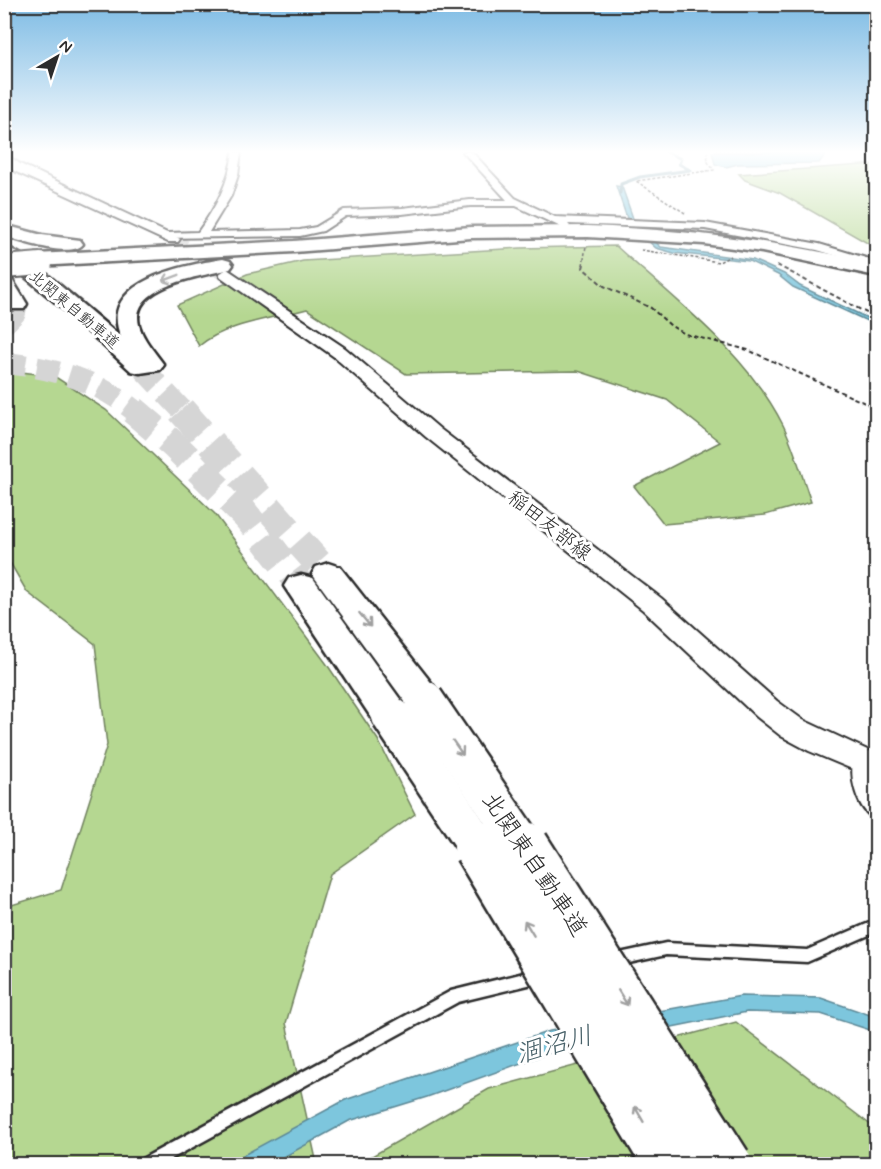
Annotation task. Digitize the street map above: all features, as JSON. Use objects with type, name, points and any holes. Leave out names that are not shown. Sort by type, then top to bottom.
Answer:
[{"type":"highway","points":[[4,230],[41,241],[101,246],[560,236],[645,237],[766,250],[876,275]]},
{"type":"highway","points":[[4,262],[588,232],[673,235],[766,246],[876,270]]},
{"type":"highway","name":"北関東自動車道","points":[[4,250],[148,367],[129,330],[127,315],[131,304],[151,286],[207,268],[414,240]]},
{"type":"highway","points":[[4,269],[39,262]]},
{"type":"highway","name":"北関東自動車道","points":[[4,269],[56,314],[121,376]]},
{"type":"highway","points":[[4,282],[16,304]]},
{"type":"highway","name":"北関東自動車道","points":[[314,580],[600,961],[726,1164]]},
{"type":"highway","name":"北関東自動車道","points":[[408,708],[472,836],[669,1164]]},
{"type":"main road","points":[[102,207],[170,238]]},
{"type":"main road","name":"稲田友部線","points":[[226,274],[339,352],[433,433],[651,604],[767,709],[792,728],[870,765]]},
{"type":"street","points":[[202,234],[221,207]]},
{"type":"street","points":[[170,238],[202,234],[300,233],[319,229],[344,213],[402,211],[440,207]]},
{"type":"street","points":[[525,207],[566,226]]},
{"type":"street","points":[[554,220],[705,226],[819,247],[876,264]]},
{"type":"street","points":[[870,765],[869,801],[876,809]]},
{"type":"lane","points":[[147,1164],[456,996],[666,950],[807,956],[876,926]]},
{"type":"path","points":[[675,207],[705,226]]},
{"type":"path","points":[[596,247],[584,246],[584,268],[604,286],[651,308],[671,326],[685,334],[748,350],[876,408]]},
{"type":"path","points":[[631,250],[719,262],[735,253]]},
{"type":"path","points":[[768,260],[876,318]]},
{"type":"green space","points":[[804,207],[876,207],[876,248]]},
{"type":"green space","points":[[616,246],[685,307],[750,374],[783,425],[811,502],[765,515],[664,524],[634,486],[720,442],[667,400],[578,371],[406,374],[307,309],[236,327],[210,338],[199,346],[177,305],[247,274],[303,261],[520,248]]},
{"type":"green space","points":[[5,370],[54,376],[106,410],[215,514],[326,663],[378,740],[415,814],[330,874],[286,1023],[317,1164],[5,1164],[5,907],[61,890],[107,745],[95,644],[27,592],[5,554]]},
{"type":"green space","points":[[736,1022],[876,1129],[876,1164],[358,1164],[489,1089]]},
{"type":"water","points":[[623,207],[629,207],[635,224],[661,247],[753,260],[784,274],[800,286],[876,322],[876,325],[793,287],[778,275],[749,261],[674,253],[656,248],[629,224]]},
{"type":"water","name":"涸沼川","points":[[741,996],[821,998],[876,1017],[876,1032],[821,1014],[747,1012],[557,1050],[427,1097],[349,1121],[271,1164],[227,1164],[345,1100],[550,1031]]},
{"type":"tunnel","points":[[173,239],[213,265]]},
{"type":"tunnel","points":[[211,264],[227,274]]},
{"type":"tunnel","points":[[4,324],[15,313],[16,304]]},
{"type":"tunnel","points":[[4,363],[40,368],[73,377],[105,391],[135,411]]},
{"type":"tunnel","points":[[143,369],[183,411]]},
{"type":"tunnel","points":[[133,410],[174,445],[248,518]]},
{"type":"tunnel","points":[[181,410],[328,574]]},
{"type":"tunnel","points":[[237,504],[248,518]]},
{"type":"tunnel","points":[[248,518],[251,521]]},
{"type":"tunnel","points":[[248,518],[301,586]]}]
